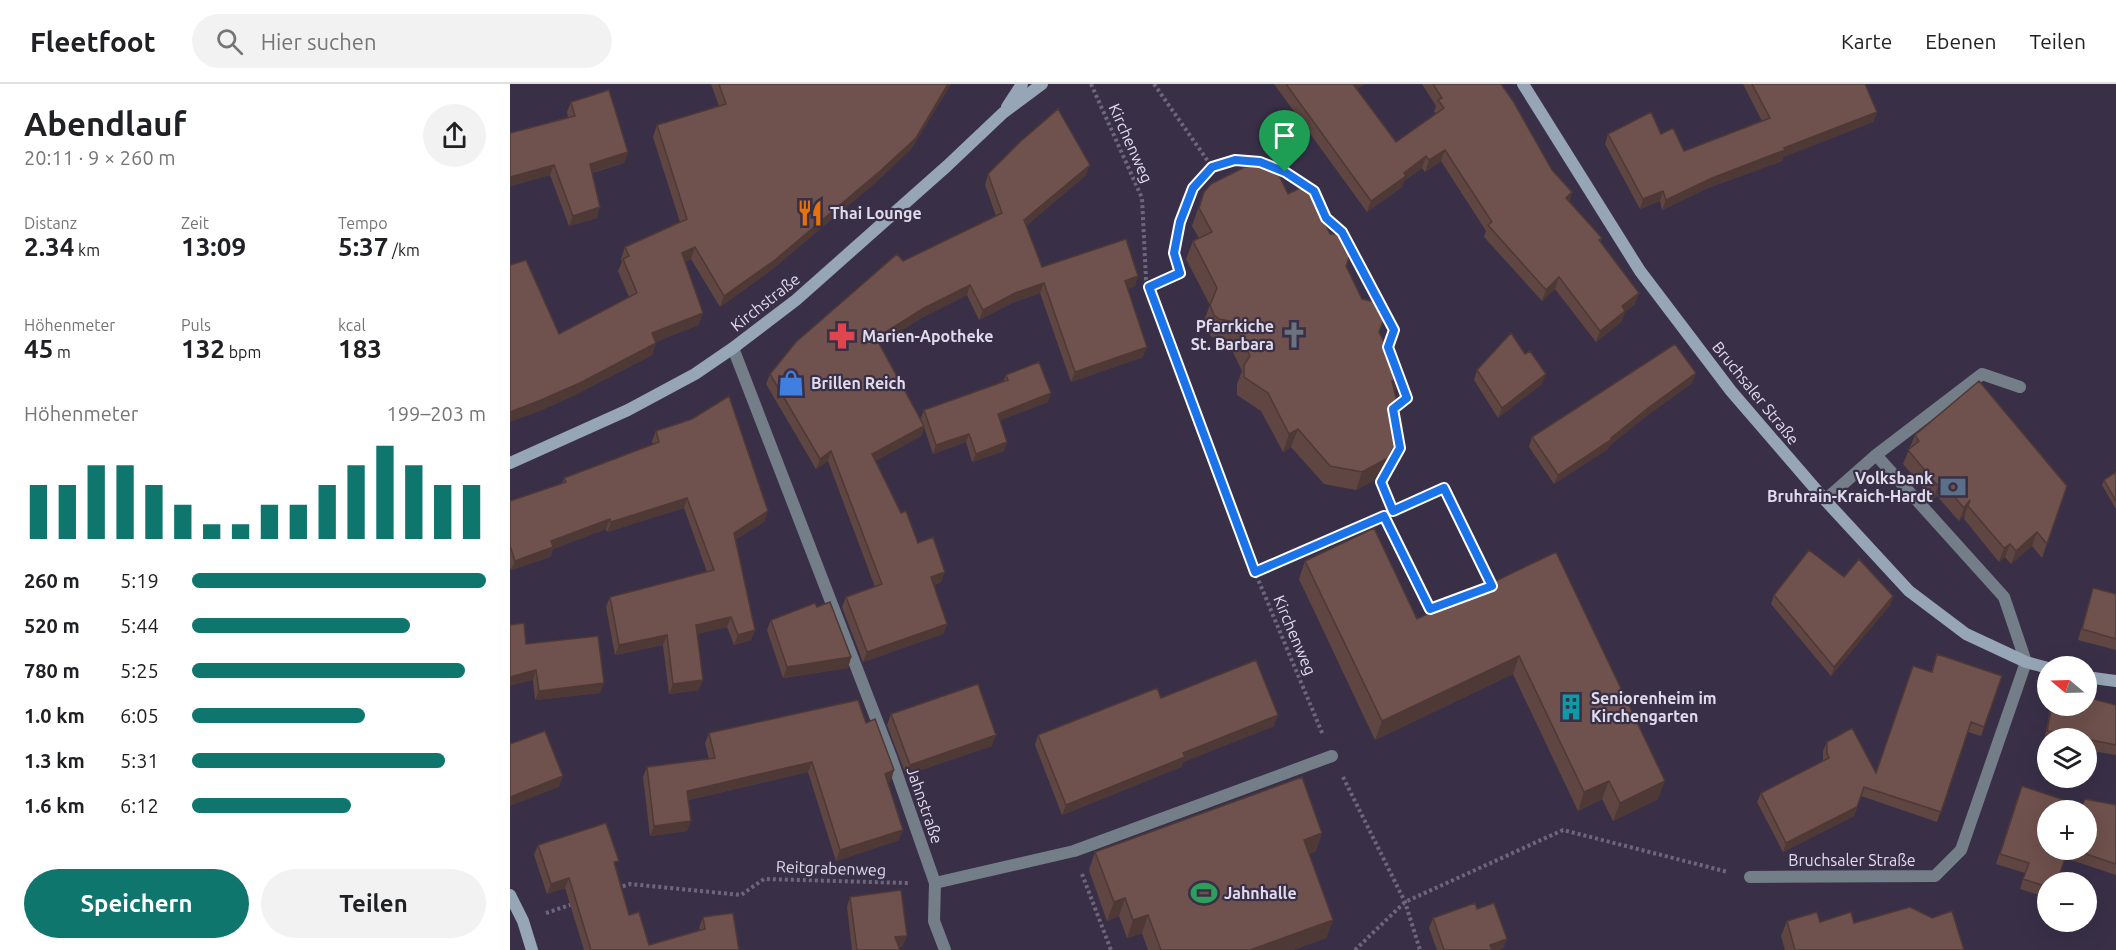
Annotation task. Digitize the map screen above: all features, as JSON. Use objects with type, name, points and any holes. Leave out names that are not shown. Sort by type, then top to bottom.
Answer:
[{"type":"street","name":"Kirchstraße","points":[[1003,113],[1022,84]]},
{"type":"street","name":"Kirchstraße","points":[[510,463],[628,410],[695,374],[733,348],[796,300],[1003,113],[1042,84]]},
{"type":"street","name":"Bruchsaler Straße","points":[[1524,84],[1640,271],[1731,391],[1824,500],[1909,591],[1966,634],[2025,662],[2037,665]]},
{"type":"street","name":"Jahnstraße","points":[[733,348],[891,757],[935,883]]},
{"type":"street","points":[[1824,500],[1876,455],[1982,374],[2020,387]]},
{"type":"street","points":[[1876,455],[2004,597],[2025,662]]},
{"type":"street","name":"Bruchsaler Straße","points":[[1750,877],[1935,876],[1961,850],[2025,662]]},
{"type":"street","points":[[2097,678],[2116,681]]},
{"type":"street","points":[[945,950],[934,921],[935,883],[1074,851],[1332,756]]},
{"type":"street","points":[[510,895],[523,921],[532,950]]},
{"type":"path","name":"Kirchenweg","points":[[1091,84],[1142,198],[1146,279],[1255,572],[1332,756],[1405,902],[1420,950]]},
{"type":"path","points":[[1154,84],[1212,167]]},
{"type":"path","points":[[1149,287],[1180,273],[1174,253],[1180,222],[1193,188],[1212,167],[1235,160],[1260,162],[1285,172],[1314,191],[1326,218],[1342,232],[1394,330],[1388,347],[1407,398],[1393,409]]},
{"type":"path","points":[[1393,511],[1381,482],[1400,448],[1396,428]]},
{"type":"path","points":[[1255,572],[1444,488],[1492,586],[1482,590]]},
{"type":"path","points":[[1384,516],[1430,609],[1471,594]]},
{"type":"path","points":[[1355,950],[1405,902],[1563,830],[1750,877]]},
{"type":"path","points":[[1074,851],[1111,950]]},
{"type":"path","name":"Reitgrabenweg","points":[[609,891],[630,884],[741,895],[764,879],[935,883]]},
{"type":"path","points":[[523,921],[577,903]]},
{"type":"building","points":[[719,84],[948,84],[916,138],[775,260],[724,296],[695,247],[682,253],[703,313],[652,333],[656,343],[580,383],[510,412],[510,265],[526,260],[559,334],[637,293],[623,259],[629,256],[625,247],[687,219],[657,125],[726,104]]},
{"type":"building","points":[[1286,84],[1353,84],[1396,142],[1444,108],[1438,100],[1442,98],[1433,84],[1501,84],[1552,170],[1572,192],[1566,198],[1602,238],[1599,240],[1639,293],[1622,306],[1625,311],[1600,331],[1559,277],[1546,290],[1488,225],[1492,222],[1445,150],[1429,160],[1426,156],[1404,173],[1406,176],[1371,201]]},
{"type":"building","points":[[1752,84],[1865,84],[1877,112],[1712,178],[1666,200],[1663,191],[1643,199],[1608,134],[1651,112],[1661,134],[1673,128],[1684,151],[1770,118]]},
{"type":"building","points":[[609,90],[628,152],[590,164],[600,207],[573,216],[554,165],[510,177],[510,133],[575,116],[571,102]]},
{"type":"building","points":[[1058,109],[1090,165],[1024,220],[1042,267],[1126,239],[1138,276],[1125,281],[1147,347],[1075,372],[1044,283],[1015,293],[983,310],[970,285],[924,308],[876,338],[924,426],[872,454],[901,513],[906,511],[918,543],[933,537],[945,572],[931,577],[947,624],[867,652],[846,597],[882,584],[831,451],[820,459],[770,374],[796,342],[897,254],[903,261],[1002,213],[988,174]]},
{"type":"building","name":"Pfarrkiche St. Barbara","points":[[1254,164],[1276,169],[1288,194],[1306,185],[1330,234],[1344,234],[1350,242],[1351,251],[1346,266],[1362,299],[1382,306],[1384,319],[1379,332],[1401,376],[1392,381],[1403,428],[1388,458],[1362,472],[1330,466],[1298,429],[1289,434],[1268,393],[1244,377],[1244,365],[1250,356],[1234,322],[1219,319],[1214,315],[1210,305],[1217,288],[1193,241],[1212,232],[1199,208],[1204,192],[1211,184]]},
{"type":"building","points":[[1511,333],[1525,354],[1530,351],[1546,374],[1502,408],[1477,370]]},
{"type":"building","points":[[1675,344],[1696,373],[1648,408],[1612,439],[1558,475],[1532,437]]},
{"type":"building","points":[[1039,362],[1051,393],[998,414],[1007,442],[976,454],[969,434],[936,445],[924,410],[1008,380],[1006,375]]},
{"type":"building","points":[[1979,381],[2067,486],[2047,544],[2037,532],[2016,551],[2010,544],[2004,548],[1968,506],[1970,500],[1964,508],[1942,482],[1938,486],[1908,450],[1919,441],[1915,435]]},
{"type":"building","points":[[729,396],[768,511],[734,533],[755,630],[738,635],[731,617],[696,625],[703,680],[673,684],[667,635],[619,645],[610,597],[714,570],[687,498],[611,522],[610,519],[551,541],[553,547],[515,561],[510,546],[510,501],[566,482],[564,478],[659,442],[656,431],[692,419]]},
{"type":"building","points":[[2116,472],[2116,501],[2104,480]]},
{"type":"building","name":"Seniorenheim im Kirchengarten","points":[[1374,528],[1417,619],[1556,552],[1665,781],[1620,803],[1609,781],[1584,792],[1519,656],[1382,721],[1305,561]]},
{"type":"building","points":[[1809,550],[1844,577],[1859,559],[1893,596],[1834,667],[1774,595]]},
{"type":"building","points":[[2093,588],[2116,594],[2116,639],[2082,629]]},
{"type":"building","points":[[830,602],[851,657],[787,667],[771,620],[815,603],[817,607]]},
{"type":"building","points":[[524,623],[526,644],[598,636],[604,683],[539,691],[536,670],[510,677],[510,625]]},
{"type":"building","points":[[1937,654],[2002,676],[1984,727],[1971,722],[1941,812],[1864,787],[1857,807],[1786,843],[1761,793],[1829,758],[1827,742],[1852,728],[1876,773],[1913,666],[1932,672]]},
{"type":"building","points":[[1256,660],[1278,715],[1183,753],[1185,757],[1066,805],[1038,735],[1157,688],[1161,698]]},
{"type":"building","points":[[978,684],[996,735],[910,765],[891,714]]},
{"type":"building","points":[[858,700],[866,723],[875,719],[894,770],[885,774],[903,830],[840,850],[812,762],[687,791],[691,821],[654,826],[647,767],[715,758],[709,733]]},
{"type":"building","points":[[2097,700],[2116,705],[2116,745],[2097,741],[2097,728],[2048,728],[2050,716],[2097,716]]},
{"type":"building","points":[[545,731],[563,776],[510,797],[510,744]]},
{"type":"building","name":"Jahnhalle","points":[[1302,777],[1322,833],[1304,840],[1333,920],[1250,950],[1161,950],[1148,915],[1133,920],[1125,898],[1114,902],[1095,852]]},
{"type":"building","points":[[2022,786],[2064,800],[2037,800],[2037,860],[2064,860],[2060,872],[2037,872],[2037,883],[2023,879],[2029,863],[2000,854]]},
{"type":"building","points":[[2097,801],[2116,805],[2116,864],[2097,858]]},
{"type":"building","points":[[606,823],[619,861],[614,862],[629,915],[639,912],[649,945],[705,929],[703,917],[733,913],[739,950],[591,950],[569,878],[551,884],[538,845]]},
{"type":"building","points":[[901,890],[907,936],[895,937],[900,950],[857,950],[850,897]]},
{"type":"building","points":[[1475,903],[1477,909],[1494,903],[1507,939],[1490,945],[1492,950],[1444,950],[1433,918]]},
{"type":"building","points":[[1910,907],[1932,918],[1952,911],[1964,950],[1795,950],[1787,921],[1817,912],[1820,922],[1851,912],[1854,923]]},
{"type":"place","name":"Thai Lounge","points":[[810,213]]},
{"type":"place","name":"Pfarrkiche St. Barbara","points":[[1294,335]]},
{"type":"place","name":"Marien-Apotheke","points":[[842,336]]},
{"type":"place","name":"Brillen Reich","points":[[791,383]]},
{"type":"place","name":"Volksbank Bruhrain-Kraich-Hardt","points":[[1953,487]]},
{"type":"place","name":"Seniorenheim im Kirchengarten","points":[[1571,707]]},
{"type":"place","name":"Jahnhalle","points":[[1204,893]]},
{"type":"route","points":[[1235,160],[1260,162],[1285,172],[1314,191],[1326,218],[1342,232],[1394,330],[1388,347],[1407,398],[1393,409],[1400,448],[1381,482],[1393,511],[1444,488],[1492,586],[1430,609],[1384,516],[1255,572],[1149,287],[1180,273],[1174,253],[1180,222],[1193,188],[1212,167],[1235,160]]}]
